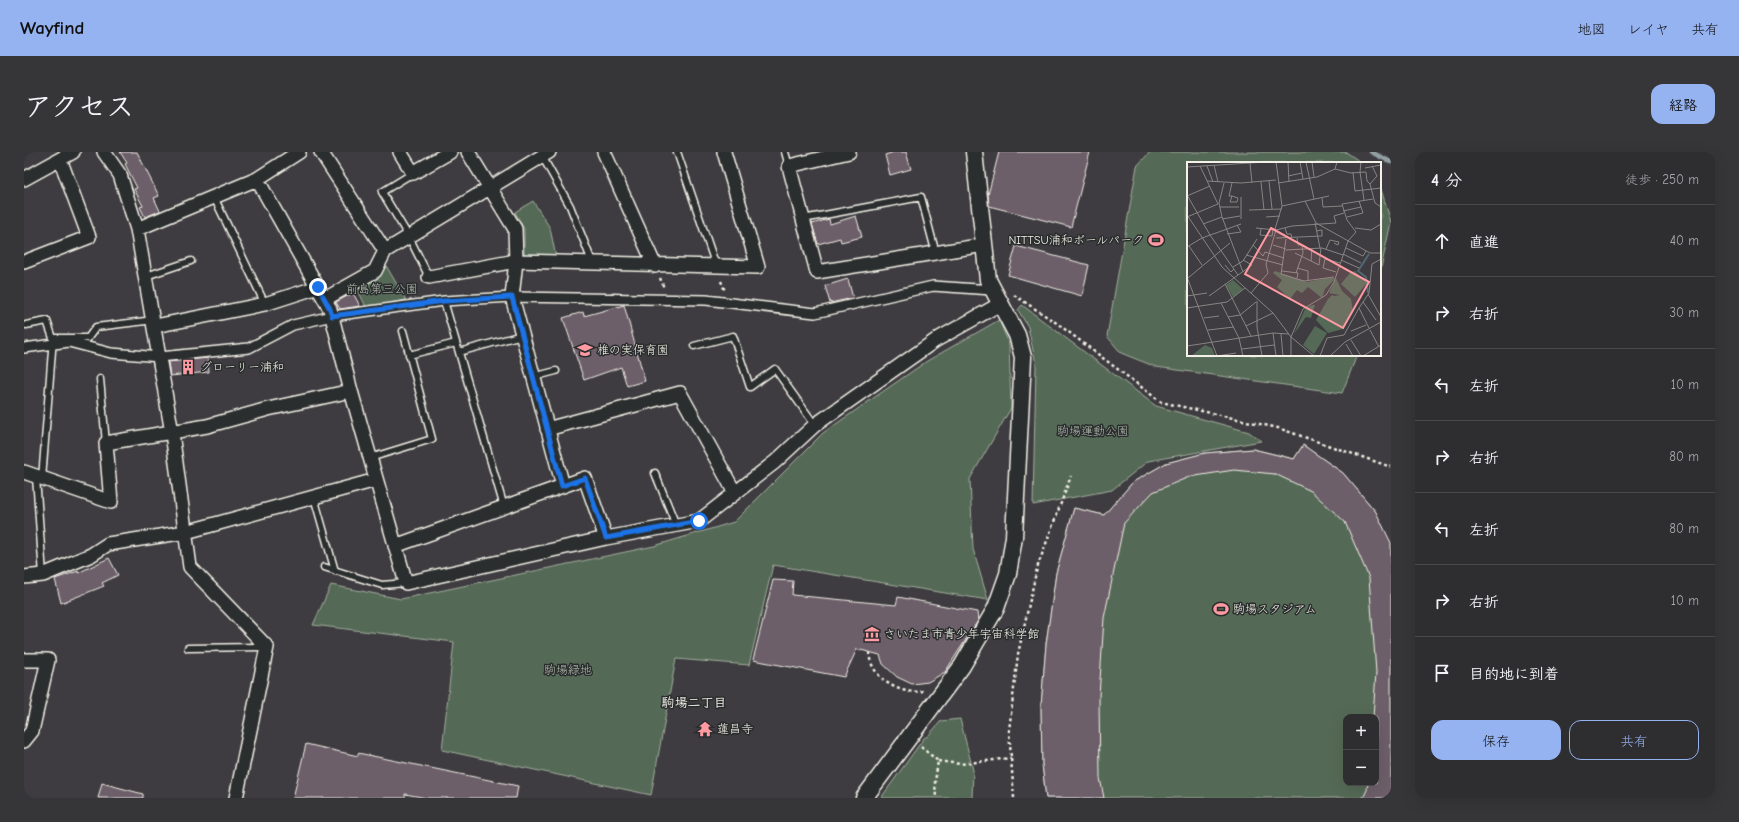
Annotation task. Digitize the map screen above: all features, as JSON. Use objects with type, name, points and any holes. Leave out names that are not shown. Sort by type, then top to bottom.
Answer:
[{"type":"street","points":[[24,179],[73,152]]},
{"type":"street","points":[[104,152],[120,175],[138,229],[155,323],[172,433],[190,567],[267,647],[236,798]]},
{"type":"street","points":[[138,229],[257,179],[299,152]]},
{"type":"street","points":[[321,152],[385,251]]},
{"type":"street","points":[[400,152],[413,173],[450,152]]},
{"type":"street","points":[[468,152],[491,187],[515,229],[516,261],[512,297],[562,486]]},
{"type":"street","points":[[604,152],[655,266]]},
{"type":"street","points":[[429,276],[516,261],[655,266],[758,267],[724,152]]},
{"type":"street","points":[[849,152],[789,166],[817,272],[936,254],[984,245]]},
{"type":"street","points":[[864,798],[962,666],[996,608],[1008,574],[1014,537],[1023,357],[1017,335],[988,280],[974,152]]},
{"type":"street","points":[[155,323],[321,293],[375,271],[385,251],[545,154]]},
{"type":"street","points":[[24,262],[89,237],[60,159]]},
{"type":"street","points":[[257,179],[321,293],[332,316],[351,390],[406,583],[606,538],[699,521],[776,462],[815,425],[996,297]]},
{"type":"street","points":[[24,348],[52,342],[69,342],[111,353],[160,357],[249,348],[293,325],[332,316],[444,301],[512,297],[706,300],[815,313],[933,286],[996,297]]},
{"type":"street","points":[[34,476],[111,502],[106,443],[207,426],[268,409],[351,390]]},
{"type":"street","points":[[548,430],[680,393],[735,493]]},
{"type":"street","points":[[395,546],[585,478],[606,538]]},
{"type":"street","points":[[24,578],[43,575],[91,555],[108,544],[186,532],[376,480]]},
{"type":"street","points":[[24,660],[48,660],[32,731],[24,741]]},
{"type":"lane","points":[[677,152],[716,267]]},
{"type":"lane","points":[[785,152],[789,166]]},
{"type":"lane","points":[[545,154],[570,206],[593,264]]},
{"type":"lane","points":[[413,173],[382,192],[409,237],[429,276]]},
{"type":"lane","points":[[214,197],[265,304]]},
{"type":"lane","points":[[803,219],[921,197],[936,254]]},
{"type":"lane","points":[[146,276],[191,261]]},
{"type":"lane","points":[[444,301],[504,508]]},
{"type":"lane","points":[[26,325],[47,321],[52,342],[34,476],[43,575]]},
{"type":"lane","points":[[52,342],[88,338],[96,327],[155,323]]},
{"type":"lane","points":[[370,458],[432,439],[403,331]]},
{"type":"lane","points":[[459,352],[522,335]]},
{"type":"lane","points":[[694,346],[732,336],[750,386],[775,369],[815,425]]},
{"type":"lane","points":[[410,355],[456,343]]},
{"type":"lane","points":[[533,377],[556,371]]},
{"type":"lane","points":[[100,379],[106,443]]},
{"type":"lane","points":[[654,473],[676,525]]},
{"type":"lane","points":[[314,497],[335,571]]},
{"type":"lane","points":[[324,567],[382,585],[406,583]]},
{"type":"lane","points":[[188,648],[267,647]]},
{"type":"path","points":[[655,266],[669,299]]},
{"type":"path","points":[[716,267],[730,303]]},
{"type":"path","points":[[996,297],[1005,292],[1015,295],[1058,324],[1161,402],[1278,428],[1391,467]]},
{"type":"path","points":[[1014,798],[1009,731],[1018,654],[1037,568],[1071,476]]},
{"type":"path","points":[[869,652],[871,664],[882,679],[889,685],[907,692],[925,691]]},
{"type":"path","points":[[918,744],[938,761],[960,764],[1011,758]]},
{"type":"path","points":[[936,798],[935,782],[938,761]]},
{"type":"green space","name":"NITTSU浦和ボールパーク","points":[[1150,152],[1346,152],[1361,162],[1187,162],[1187,356],[1357,356],[1342,393],[1156,367],[1121,353],[1107,336],[1137,166]]},
{"type":"green space","points":[[1381,189],[1391,222],[1381,268]]},
{"type":"green space","points":[[533,201],[550,228],[556,257],[524,257],[524,229],[515,212]]},
{"type":"green space","name":"前島第三公園","points":[[384,262],[406,300],[366,307],[356,286]]},
{"type":"green space","name":"駒場運動公園","points":[[1022,305],[1156,406],[1249,432],[1261,441],[1148,461],[1112,490],[1033,505],[1036,364],[1028,327],[1018,310]]},
{"type":"green space","name":"駒場緑地","points":[[999,320],[1009,344],[1011,408],[970,479],[973,549],[988,600],[773,565],[749,665],[676,659],[651,795],[442,750],[454,642],[313,625],[331,585],[401,599],[654,546],[734,522],[823,433],[927,361]]},
{"type":"green space","name":"駒場スタジアム","points":[[1303,445],[1343,473],[1376,512],[1391,798],[1046,798],[1042,764],[1041,706],[1046,644],[1056,573],[1074,508],[1104,515],[1133,482],[1166,463],[1205,453],[1253,449],[1294,459]]},
{"type":"green space","points":[[960,719],[973,770],[972,798],[881,798],[924,738],[928,736],[941,721]]},
{"type":"building","points":[[120,152],[137,152],[159,196],[154,198],[160,211],[145,217],[140,207],[143,206],[134,189],[137,188],[125,164],[127,163]]},
{"type":"building","points":[[894,152],[906,152],[911,169],[890,175],[885,155]]},
{"type":"building","points":[[999,152],[1090,152],[1071,227],[989,206],[988,195]]},
{"type":"building","points":[[856,216],[862,237],[841,242],[840,238],[818,244],[812,224],[829,219],[830,224]]},
{"type":"building","points":[[1016,246],[1089,265],[1082,296],[1008,275]]},
{"type":"building","points":[[848,279],[853,298],[830,303],[825,286]]},
{"type":"building","points":[[353,293],[360,306],[340,309],[336,302]]},
{"type":"building","points":[[624,305],[645,381],[627,386],[621,367],[584,380],[563,318],[583,312],[584,316]]},
{"type":"building","name":"グローリー浦和","points":[[208,358],[209,372],[170,376],[168,362]]},
{"type":"building","points":[[1303,445],[1343,473],[1376,512],[1391,543],[1391,798],[1363,798],[1368,786],[1379,786],[1379,714],[1373,714],[1376,672],[1369,578],[1345,522],[1311,491],[1275,474],[1234,470],[1189,477],[1153,492],[1124,523],[1104,618],[1099,696],[1100,778],[1104,798],[1046,798],[1042,764],[1041,706],[1046,644],[1056,573],[1074,508],[1104,515],[1133,482],[1166,463],[1205,453],[1253,449],[1294,459]]},
{"type":"building","points":[[109,558],[118,575],[102,583],[104,586],[61,603],[55,579],[78,571],[78,573]]},
{"type":"building","points":[[773,580],[793,581],[792,595],[896,605],[898,597],[977,612],[978,621],[945,672],[928,682],[912,684],[897,677],[883,664],[880,655],[857,649],[844,677],[753,660]]},
{"type":"building","points":[[306,744],[358,756],[358,753],[518,786],[516,798],[427,798],[405,794],[405,798],[293,798]]},
{"type":"building","points":[[102,783],[143,794],[143,798],[98,798]]},
{"type":"waterway","points":[[1371,152],[1391,162]]},
{"type":"place","name":"NITTSU浦和ボールパーク","points":[[1156,240]]},
{"type":"place","name":"椎の実保育園","points":[[585,350]]},
{"type":"place","name":"グローリー浦和","points":[[188,367]]},
{"type":"place","name":"駒場スタジアム","points":[[1221,609]]},
{"type":"place","name":"さいたま市青少年宇宙科学館","points":[[872,634]]},
{"type":"place","name":"蓮昌寺","points":[[705,729]]},
{"type":"district","name":"駒場二丁目","points":[[694,702]]},
{"type":"route","points":[[318,287],[330,309],[332,316],[444,301],[512,297],[562,486],[585,478],[606,538],[699,521]]}]
